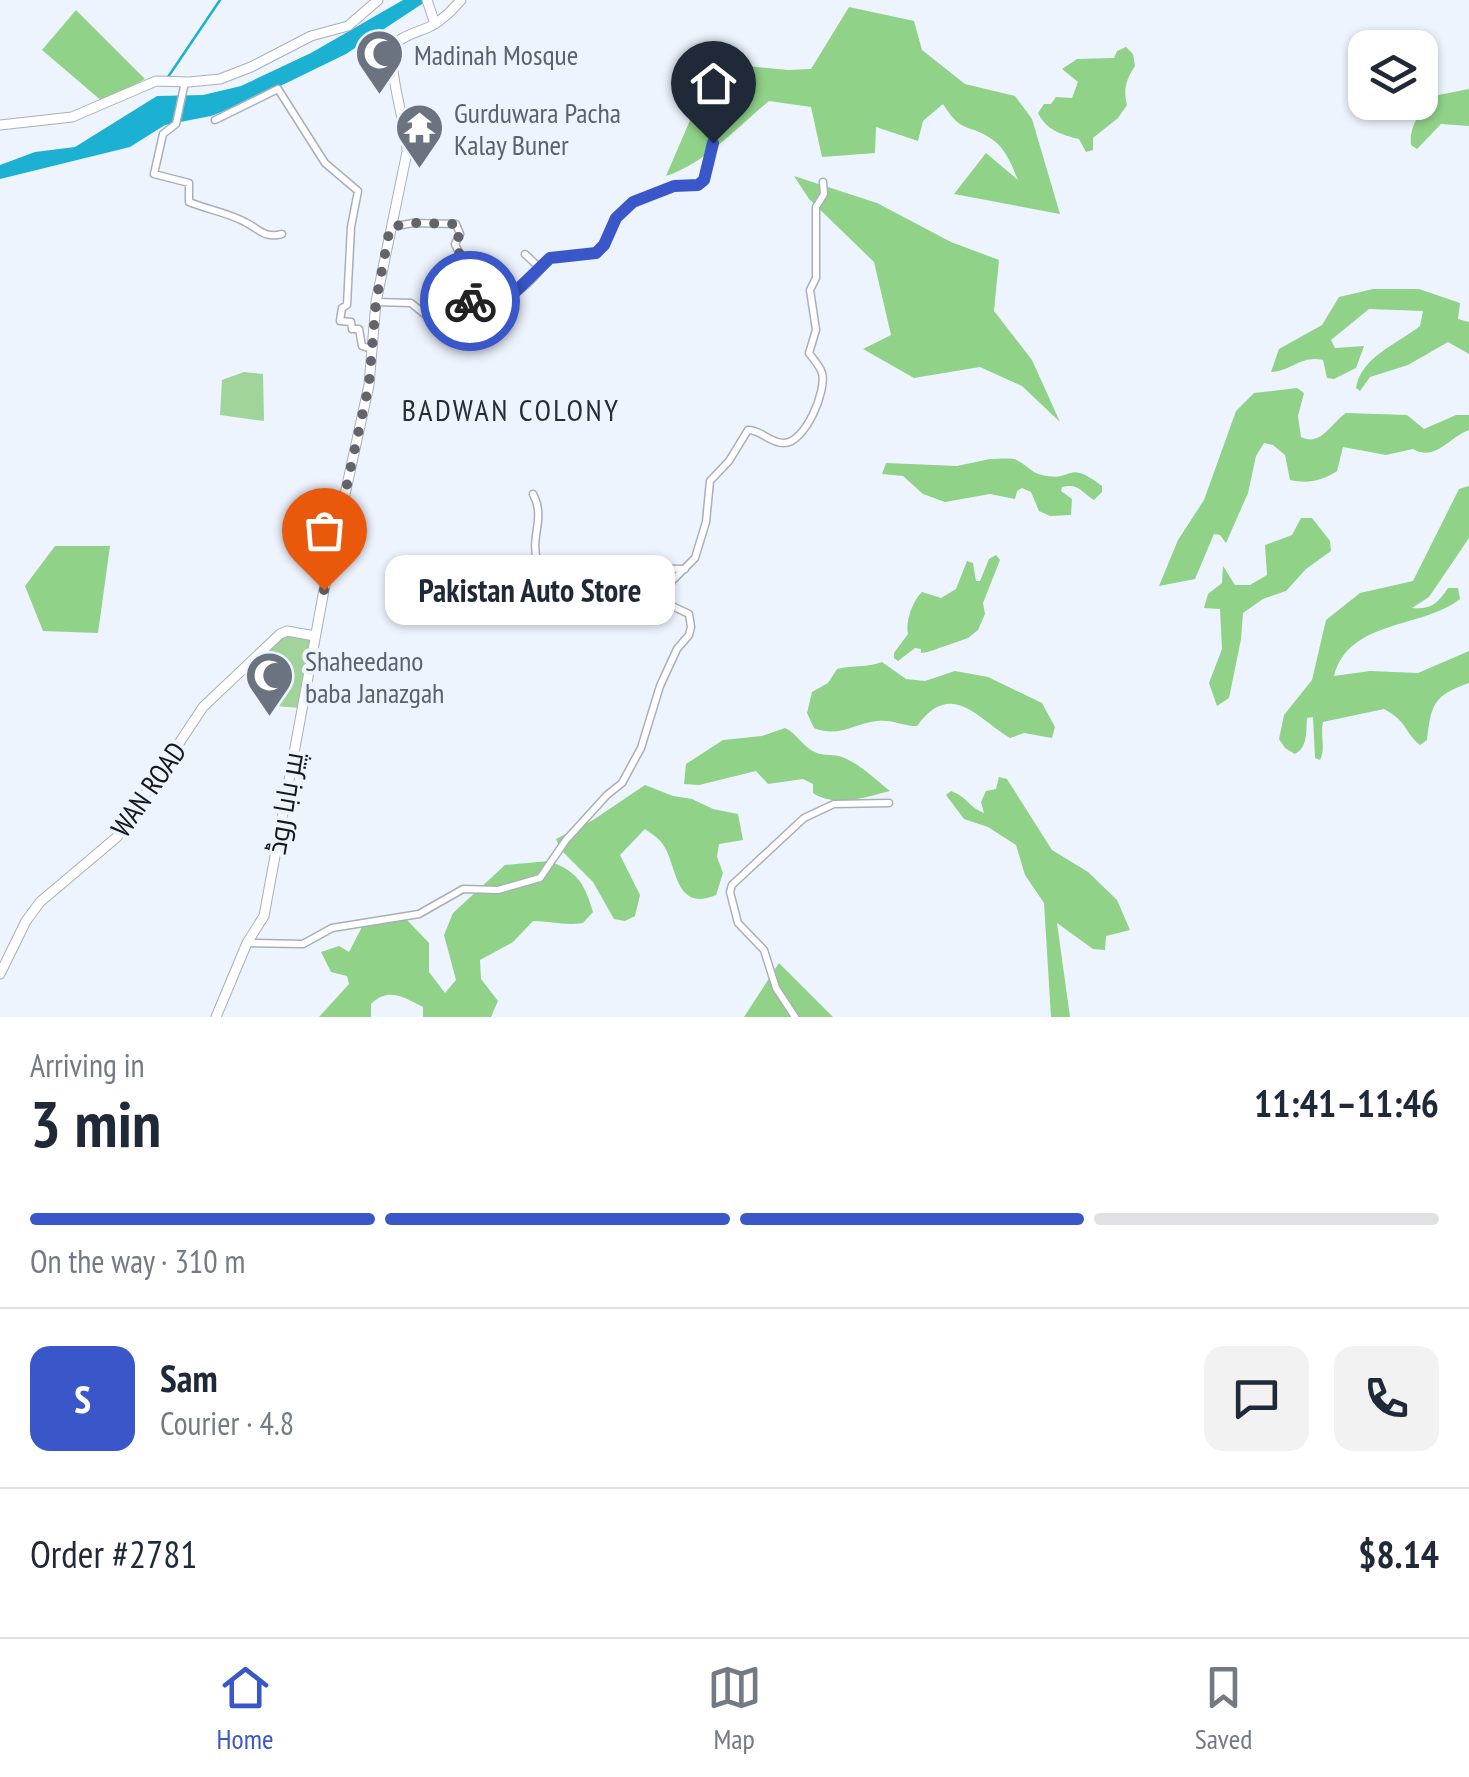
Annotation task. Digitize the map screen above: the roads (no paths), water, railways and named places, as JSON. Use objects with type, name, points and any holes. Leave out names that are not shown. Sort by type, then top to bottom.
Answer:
[{"type":"main road","points":[[0,126],[72,117],[156,81],[220,78],[250,68],[310,36],[348,26],[378,0]]},
{"type":"main road","points":[[428,2],[435,24],[460,0]]},
{"type":"main road","name":"پیر بابا روڈ","points":[[216,1017],[248,942],[264,916],[315,636],[363,413],[376,302],[408,137],[392,50],[398,41],[435,24]]},
{"type":"main road","name":"WAN ROAD","points":[[0,974],[40,902],[98,856],[130,823],[203,707],[280,634],[293,631],[315,636]]},
{"type":"street","points":[[184,82],[176,124],[163,134],[154,174],[189,183],[188,202],[246,222],[253,230],[271,237],[282,234]]},
{"type":"street","points":[[215,120],[278,88],[325,162],[358,191],[351,227],[347,304],[342,308],[340,321],[351,322],[352,329],[358,329],[362,346],[372,349]]},
{"type":"street","points":[[390,227],[456,224],[460,234],[455,244],[467,270],[471,305],[512,295],[550,258],[596,253],[616,218],[633,202],[674,186],[698,185],[704,180],[713,143]]},
{"type":"street","points":[[248,942],[274,946],[303,944],[332,928],[419,914],[463,889],[515,887],[545,874],[566,840],[622,784],[641,748],[660,686],[692,627],[689,614],[672,606],[666,595],[672,581],[694,558],[705,529],[710,481],[730,461],[751,429],[775,442],[793,442],[806,430],[822,387],[821,370],[809,353],[816,330],[810,290],[816,278],[816,207],[824,194],[823,182]]},
{"type":"street","points":[[525,254],[541,269]]},
{"type":"street","points":[[376,302],[412,303],[439,326]]},
{"type":"street","points":[[533,494],[541,516],[534,548],[537,560],[685,569]]},
{"type":"street","points":[[795,1017],[782,1001],[764,950],[738,923],[730,892],[732,884],[804,818],[834,804],[889,803]]},
{"type":"water","points":[[403,0],[428,0],[346,54],[243,104],[211,116],[165,125],[130,147],[0,179],[0,165],[35,152],[75,147],[157,96],[203,95],[241,86],[311,53]]},
{"type":"waterway","points":[[168,77],[220,0]]},
{"type":"place","name":"Madinah Mosque","points":[[379,96]]},
{"type":"place","name":"Gurduwara Pacha Kalay Buner","points":[[419,170]]},
{"type":"place","name":"Pakistan Auto Store","points":[[324,590]]},
{"type":"place","name":"Shaheedano baba Janazgah","points":[[270,718]]},
{"type":"district","name":"BADWAN COLONY","points":[[511,409]]}]
